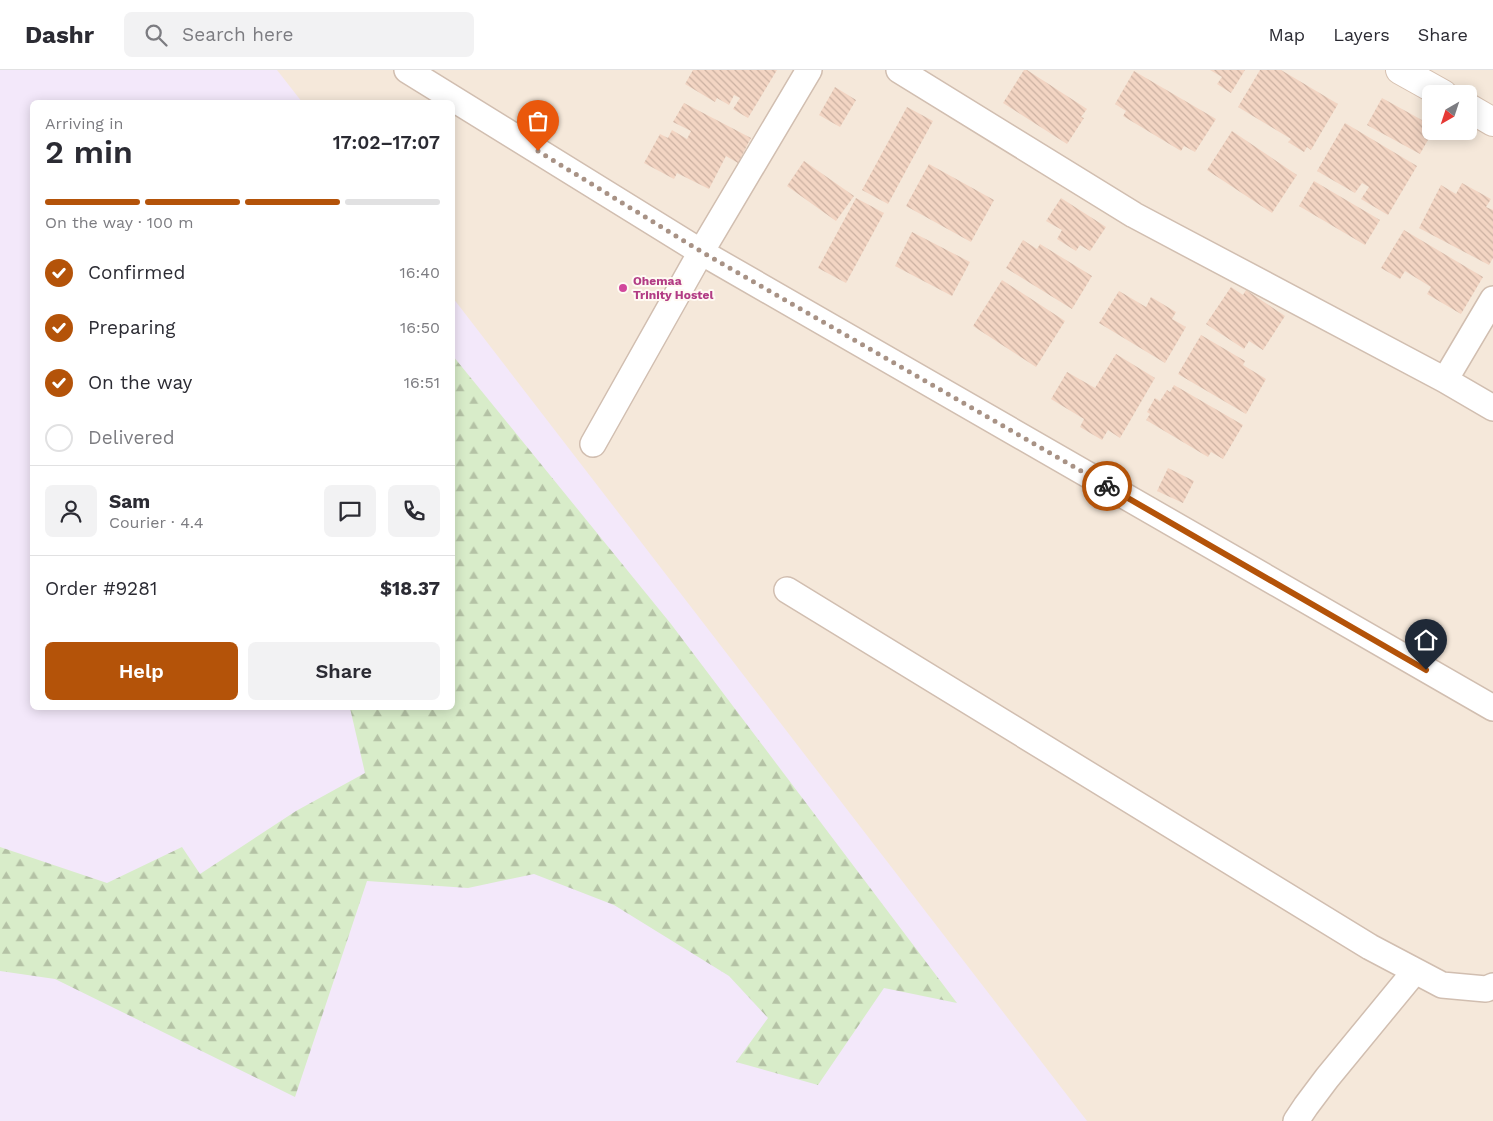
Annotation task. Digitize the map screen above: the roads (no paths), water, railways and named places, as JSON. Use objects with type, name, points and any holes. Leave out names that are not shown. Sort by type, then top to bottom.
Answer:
[{"type":"street","points":[[407,70],[702,252],[1493,708]]},
{"type":"street","points":[[593,444],[702,252],[809,70]]},
{"type":"street","points":[[899,70],[1134,216],[1445,380],[1493,408]]},
{"type":"street","points":[[1400,70],[1427,85]]},
{"type":"street","points":[[1478,113],[1493,122]]},
{"type":"street","points":[[1445,380],[1493,299]]},
{"type":"street","points":[[787,590],[1362,942],[1442,985],[1486,989],[1493,986]]},
{"type":"street","points":[[1296,1121],[1328,1078],[1415,971]]},
{"type":"place","name":"Ohemaa Trinity Hostel","points":[[623,288]]}]
